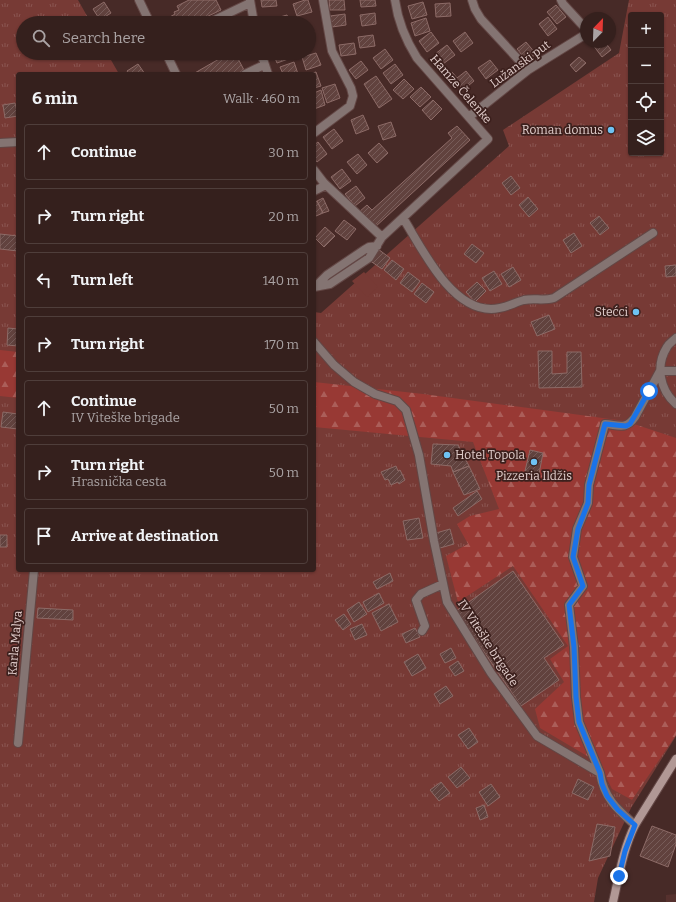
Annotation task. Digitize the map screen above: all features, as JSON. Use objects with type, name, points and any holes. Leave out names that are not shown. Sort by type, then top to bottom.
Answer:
[{"type":"street","points":[[139,0],[147,16]]},
{"type":"street","points":[[316,132],[350,106],[353,96],[351,88],[332,51],[323,0]]},
{"type":"street","name":"Hamze Čelenke","points":[[316,285],[327,275],[358,254],[369,247],[377,246],[382,237],[488,139],[428,71],[408,44],[400,27],[395,0]]},
{"type":"street","points":[[472,0],[481,19],[528,70]]},
{"type":"street","points":[[561,0],[580,22]]},
{"type":"street","points":[[221,16],[250,1],[253,16]]},
{"type":"street","name":"Lužanski put","points":[[469,117],[528,70],[580,38]]},
{"type":"street","points":[[169,60],[175,72]]},
{"type":"street","points":[[263,60],[267,72]]},
{"type":"street","points":[[249,72],[264,65]]},
{"type":"street","points":[[0,143],[16,142]]},
{"type":"street","points":[[316,172],[326,185],[382,237]]},
{"type":"street","points":[[316,190],[326,185]]},
{"type":"street","points":[[403,218],[438,273],[454,293],[464,301],[489,309],[501,309],[525,300],[544,300],[554,298],[653,233]]},
{"type":"street","points":[[676,338],[668,346],[662,358],[660,371],[662,385],[668,396],[676,404]]},
{"type":"street","name":"IV Viteške brigade","points":[[316,344],[334,365],[354,382],[374,394],[397,401],[406,410],[419,455],[434,541],[448,602],[490,673],[537,736],[600,773]]},
{"type":"street","points":[[660,371],[676,371]]},
{"type":"street","points":[[635,825],[618,810],[607,796],[602,784],[600,773],[579,722],[576,697],[574,647],[569,605],[583,586],[573,557],[578,529],[588,503],[589,485],[605,424],[626,426],[630,424],[660,371]]},
{"type":"street","name":"Karla Malya","points":[[18,743],[34,572]]},
{"type":"street","points":[[422,631],[425,626],[416,600],[421,594],[443,584]]},
{"type":"street","points":[[614,902],[625,851],[635,825],[676,760]]},
{"type":"shaded area","points":[[676,894],[676,902],[666,902],[666,895]]},
{"type":"green space","points":[[0,0],[78,0],[87,16],[16,16],[16,60],[111,60],[118,72],[16,72],[16,572],[316,572],[316,312],[321,313],[509,146],[503,130],[619,53],[629,0],[676,0],[676,736],[631,808],[598,878],[594,902],[0,902]]},
{"type":"green space","points":[[364,272],[378,287],[367,297],[352,281]]},
{"type":"green space","points":[[0,350],[16,352],[16,398],[0,396]]},
{"type":"green space","points":[[316,382],[423,394],[625,421],[676,438],[676,735],[632,800],[612,789],[599,763],[540,728],[535,709],[564,682],[550,659],[568,646],[513,566],[458,602],[446,556],[468,544],[457,524],[470,516],[499,509],[473,442],[316,427]]},
{"type":"building","points":[[189,0],[216,0],[221,10],[208,16],[172,16],[175,14],[174,12],[179,10],[177,6]]},
{"type":"building","points":[[261,0],[276,0],[277,6],[262,7]]},
{"type":"building","points":[[308,0],[312,12],[297,16],[293,4]]},
{"type":"building","points":[[329,0],[344,0],[345,10],[330,10]]},
{"type":"building","points":[[360,0],[375,0],[376,6],[361,7]]},
{"type":"building","points":[[104,2],[111,13],[106,16],[97,16],[93,9]]},
{"type":"building","points":[[423,2],[427,15],[412,19],[408,6]]},
{"type":"building","points":[[450,3],[451,16],[436,17],[435,4]]},
{"type":"building","points":[[556,5],[566,17],[557,24],[547,12]]},
{"type":"building","points":[[375,13],[376,24],[362,26],[360,15]]},
{"type":"building","points":[[345,14],[346,25],[332,27],[330,16]]},
{"type":"building","points":[[548,17],[557,29],[548,36],[539,24]]},
{"type":"building","points":[[426,18],[430,31],[415,36],[411,23]]},
{"type":"building","points":[[431,32],[439,43],[427,52],[419,41]]},
{"type":"building","points":[[465,32],[473,43],[461,52],[453,41]]},
{"type":"building","points":[[373,35],[375,46],[360,48],[358,37]]},
{"type":"building","points":[[526,42],[536,54],[527,61],[517,49]]},
{"type":"building","points":[[354,43],[356,54],[341,56],[339,45]]},
{"type":"building","points":[[447,45],[455,55],[443,64],[435,54]]},
{"type":"building","points":[[595,48],[610,48],[611,50],[602,57]]},
{"type":"building","points":[[385,49],[393,60],[381,69],[373,58]]},
{"type":"building","points":[[316,53],[321,65],[306,70],[303,60],[316,60]]},
{"type":"building","points":[[579,57],[586,63],[576,72],[570,65]]},
{"type":"building","points":[[217,60],[239,60],[244,70],[241,72],[196,72]]},
{"type":"building","points":[[276,60],[285,60],[277,63]]},
{"type":"building","points":[[490,60],[498,70],[486,79],[478,68]]},
{"type":"building","points":[[361,61],[368,70],[356,79],[349,70]]},
{"type":"building","points":[[294,62],[297,72],[282,72],[280,67]]},
{"type":"building","points":[[138,64],[144,72],[128,72]]},
{"type":"building","points":[[395,64],[403,75],[391,84],[383,73]]},
{"type":"building","points":[[466,71],[474,81],[463,90],[457,82],[455,83],[448,75],[452,72],[457,78]]},
{"type":"building","points":[[316,72],[321,86],[316,87]]},
{"type":"building","points":[[376,76],[392,99],[379,108],[364,84]]},
{"type":"building","points":[[404,79],[414,89],[403,99],[393,90]]},
{"type":"building","points":[[335,84],[340,98],[327,103],[322,88]]},
{"type":"building","points":[[421,87],[431,97],[420,107],[410,97]]},
{"type":"building","points":[[321,90],[325,105],[316,108],[316,92]]},
{"type":"building","points":[[433,100],[442,109],[431,120],[422,110]]},
{"type":"building","points":[[15,103],[16,116],[5,118],[3,105]]},
{"type":"building","points":[[363,115],[369,129],[356,134],[351,120]]},
{"type":"building","points":[[391,122],[396,136],[383,140],[378,126]]},
{"type":"building","points":[[457,126],[470,140],[374,228],[359,212],[367,205],[372,210],[452,138],[448,133]]},
{"type":"building","points":[[334,129],[343,141],[332,149],[323,137]]},
{"type":"building","points":[[318,142],[327,154],[317,162],[316,161],[316,144]]},
{"type":"building","points":[[379,143],[388,153],[377,163],[368,153]]},
{"type":"building","points":[[358,154],[367,165],[357,174],[347,162]]},
{"type":"building","points":[[342,169],[351,181],[340,189],[331,177]]},
{"type":"building","points":[[511,176],[520,188],[511,195],[502,183]]},
{"type":"building","points":[[356,186],[365,198],[355,206],[345,194]]},
{"type":"building","points":[[528,197],[538,209],[529,217],[519,205]]},
{"type":"building","points":[[323,198],[329,211],[323,213],[317,201]]},
{"type":"building","points":[[317,201],[323,213],[316,216]]},
{"type":"building","points":[[599,216],[609,228],[600,235],[590,223]]},
{"type":"building","points":[[344,220],[356,229],[347,240],[335,231]]},
{"type":"building","points":[[325,227],[335,236],[324,247],[316,239],[316,237]]},
{"type":"building","points":[[574,233],[582,246],[571,253],[563,240]]},
{"type":"building","points":[[0,234],[16,236],[16,251],[0,249]]},
{"type":"building","points":[[472,244],[484,253],[476,263],[464,254]]},
{"type":"building","points":[[378,249],[390,258],[382,269],[369,260]]},
{"type":"building","points":[[392,260],[404,269],[396,280],[384,270]]},
{"type":"building","points":[[676,265],[676,276],[666,277],[665,266]]},
{"type":"building","points":[[513,267],[521,280],[509,287],[501,274]]},
{"type":"building","points":[[494,271],[502,284],[490,291],[482,278]]},
{"type":"building","points":[[408,272],[420,281],[412,292],[400,283]]},
{"type":"building","points":[[477,282],[486,291],[475,302],[466,292]]},
{"type":"building","points":[[422,283],[434,292],[426,303],[414,294]]},
{"type":"building","points":[[549,315],[555,329],[537,336],[531,322]]},
{"type":"building","points":[[8,328],[16,329],[16,346],[7,345]]},
{"type":"building","points":[[538,351],[552,351],[552,374],[567,373],[567,352],[581,352],[582,387],[539,388]]},
{"type":"building","points":[[3,412],[16,414],[16,429],[1,427]]},
{"type":"building","name":"Hotel Topola","points":[[433,444],[458,445],[469,466],[453,472],[451,466],[431,464]]},
{"type":"building","name":"Pizzeria Ildžis","points":[[530,450],[543,453],[539,474],[525,471]]},
{"type":"building","points":[[396,466],[398,471],[400,470],[405,480],[399,484],[398,482],[391,485],[388,479],[385,480],[381,472]]},
{"type":"building","points":[[469,466],[480,489],[464,495],[453,472]]},
{"type":"building","points":[[477,491],[482,499],[458,516],[453,508]]},
{"type":"building","points":[[419,518],[423,538],[407,540],[403,521]]},
{"type":"building","points":[[450,529],[454,544],[440,548],[436,533]]},
{"type":"building","points":[[0,535],[7,535],[7,547],[0,547]]},
{"type":"building","points":[[513,571],[564,645],[544,658],[559,680],[521,706],[456,611]]},
{"type":"building","points":[[390,573],[393,581],[377,589],[373,582]]},
{"type":"building","points":[[379,593],[384,603],[368,612],[363,602]]},
{"type":"building","points":[[359,602],[367,614],[354,622],[347,610]]},
{"type":"building","points":[[389,604],[398,622],[381,631],[372,613]]},
{"type":"building","points":[[38,608],[73,610],[73,620],[37,618]]},
{"type":"building","points":[[344,614],[351,624],[343,630],[335,620]]},
{"type":"building","points":[[362,624],[367,635],[355,640],[350,629]]},
{"type":"building","points":[[415,628],[420,637],[406,643],[402,634]]},
{"type":"building","points":[[451,648],[456,658],[445,663],[440,654]]},
{"type":"building","points":[[418,654],[426,668],[412,676],[404,662]]},
{"type":"building","points":[[458,661],[464,671],[455,676],[449,667]]},
{"type":"building","points":[[446,686],[453,696],[440,704],[434,694]]},
{"type":"building","points":[[469,728],[478,742],[468,749],[458,735]]},
{"type":"building","points":[[461,767],[470,778],[457,788],[448,777]]},
{"type":"building","points":[[578,779],[594,787],[588,800],[572,793]]},
{"type":"building","points":[[441,782],[450,793],[439,801],[430,790]]},
{"type":"building","points":[[491,784],[500,797],[488,806],[479,792]]},
{"type":"building","points":[[484,805],[488,817],[480,820],[476,808]]},
{"type":"building","points":[[597,824],[615,827],[610,856],[589,861]]},
{"type":"building","points":[[652,826],[676,835],[676,844],[668,867],[640,856]]},
{"type":"place","name":"Roman domus","points":[[611,130]]},
{"type":"place","name":"Stećci","points":[[636,312]]},
{"type":"place","name":"Hotel Topola","points":[[447,455]]},
{"type":"place","name":"Pizzeria Ildžis","points":[[534,462]]},
{"type":"route","points":[[619,876],[630,834],[635,825],[618,810],[607,796],[602,784],[600,773],[579,722],[576,697],[574,647],[569,605],[583,586],[573,557],[578,529],[588,503],[589,485],[605,424],[626,426],[630,424],[649,391]]}]
